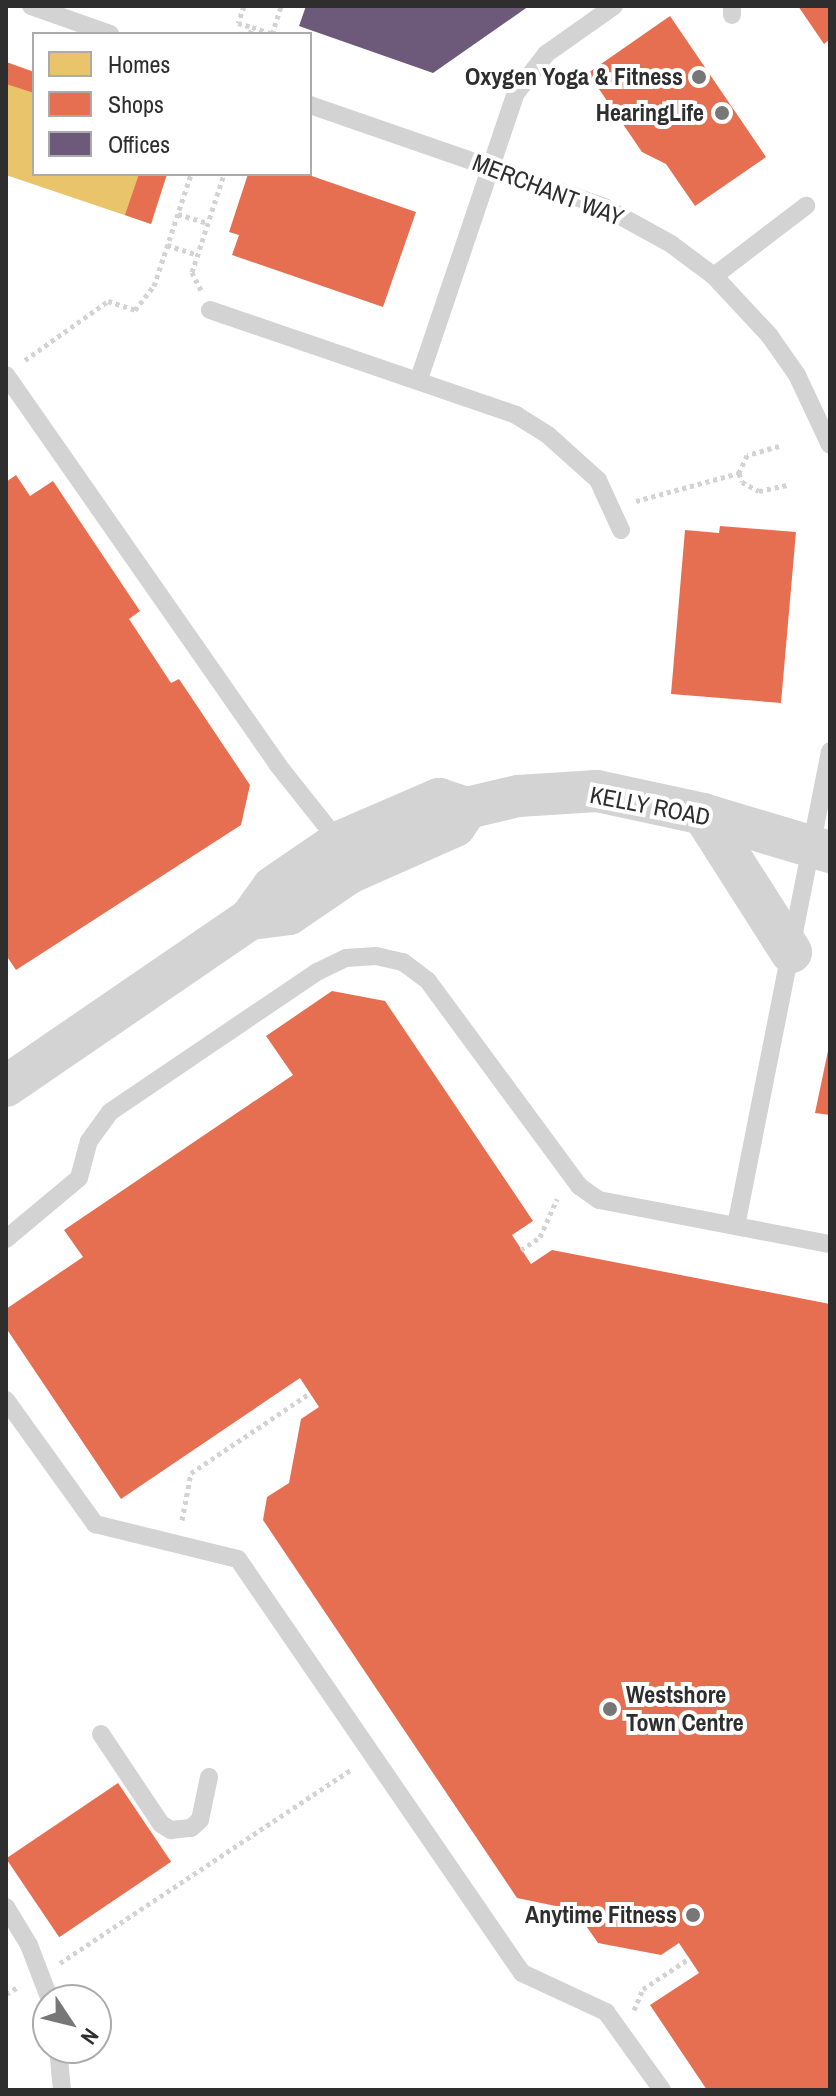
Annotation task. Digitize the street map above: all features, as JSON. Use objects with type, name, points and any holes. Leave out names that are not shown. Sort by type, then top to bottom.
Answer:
[{"type":"street","name":"KELLY ROAD","points":[[10,1079],[250,919],[273,887],[339,842],[439,799],[467,808],[518,796],[597,791],[703,814],[822,850]]},
{"type":"street","name":"KELLY ROAD","points":[[250,919],[289,914],[349,873],[455,826],[467,808]]},
{"type":"street","points":[[703,814],[791,952]]},
{"type":"lane","points":[[31,6],[104,32]]},
{"type":"lane","points":[[419,379],[491,167],[526,77],[546,54],[614,6]]},
{"type":"lane","name":"MERCHANT WAY","points":[[312,106],[604,207],[671,244],[714,276],[769,335],[797,375],[830,445]]},
{"type":"lane","points":[[714,276],[806,206]]},
{"type":"lane","points":[[210,310],[419,379],[516,415],[549,436],[598,480],[621,530]]},
{"type":"lane","points":[[12,370],[277,764],[339,842]]},
{"type":"lane","points":[[736,1226],[791,952],[822,850],[830,751]]},
{"type":"lane","points":[[6,1239],[79,1178],[92,1133],[110,1112],[317,972],[346,958],[376,956],[403,962],[428,981],[579,1186],[618,1206],[830,1244]]},
{"type":"lane","points":[[6,1400],[95,1524],[238,1559],[522,1973],[606,2012],[625,2034],[662,2090]]},
{"type":"lane","points":[[101,1734],[161,1824],[171,1830],[191,1828],[200,1820],[209,1777]]},
{"type":"lane","points":[[6,1907],[43,1984]]},
{"type":"lane","points":[[60,2064],[62,2090]]},
{"type":"path","points":[[244,6],[238,23],[251,31]]},
{"type":"path","points":[[273,32],[281,6]]},
{"type":"path","points":[[12,370],[108,301],[135,310],[154,286],[190,176]]},
{"type":"path","points":[[210,310],[192,272],[223,176]]},
{"type":"path","points":[[178,213],[208,223]]},
{"type":"path","points":[[167,245],[197,255]]},
{"type":"path","points":[[779,446],[747,455],[739,473],[742,482],[759,491],[787,485]]},
{"type":"path","points":[[611,509],[739,473]]},
{"type":"path","points":[[521,1250],[540,1237],[568,1173]]},
{"type":"path","points":[[178,1542],[191,1473],[310,1393]]},
{"type":"path","points":[[6,1994],[40,1976],[373,1755]]},
{"type":"path","points":[[625,2034],[643,1989],[690,1958]]},
{"type":"building: Homes","points":[[6,62],[32,71],[32,176],[166,176],[151,224],[6,175]]},
{"type":"building: Shops","points":[[798,6],[830,6],[830,39],[824,44]]},
{"type":"building: Shops","points":[[670,16],[766,157],[695,206],[666,164],[642,152],[588,73]]},
{"type":"building: Shops","points":[[6,62],[32,71],[32,92],[6,84]]},
{"type":"building: Shops","points":[[138,176],[166,176],[151,224],[125,215]]},
{"type":"building: Shops","points":[[247,176],[312,176],[416,212],[383,307],[232,255],[239,235],[229,232]]},
{"type":"building: Shops","points":[[16,475],[30,496],[53,481],[140,611],[129,619],[171,683],[179,679],[250,785],[241,825],[16,970],[6,955],[6,482]]},
{"type":"building: Shops","points":[[720,526],[796,532],[781,703],[671,694],[685,530],[719,533]]},
{"type":"building: Shops","name":"Westshore Town Centre","points":[[332,991],[385,1001],[533,1221],[512,1235],[531,1264],[552,1250],[830,1304],[830,2090],[707,2090],[650,2005],[699,1973],[679,1943],[661,1955],[598,1943],[575,1910],[517,1898],[263,1520],[267,1497],[289,1483],[301,1419],[319,1407],[300,1378],[121,1499],[6,1328],[6,1309],[83,1257],[64,1230],[293,1075],[266,1036]]},
{"type":"building: Shops","points":[[830,1046],[830,1115],[815,1113]]},
{"type":"building: Shops","points":[[118,1783],[171,1862],[59,1937],[6,1858]]},
{"type":"building: Offices","points":[[306,6],[529,6],[433,73],[299,26]]},
{"type":"place","name":"Oxygen Yoga & Fitness","points":[[699,77]]},
{"type":"place","name":"HearingLife","points":[[722,113]]},
{"type":"place","name":"Westshore Town Centre","points":[[610,1709]]},
{"type":"place","name":"Anytime Fitness","points":[[693,1915]]}]
